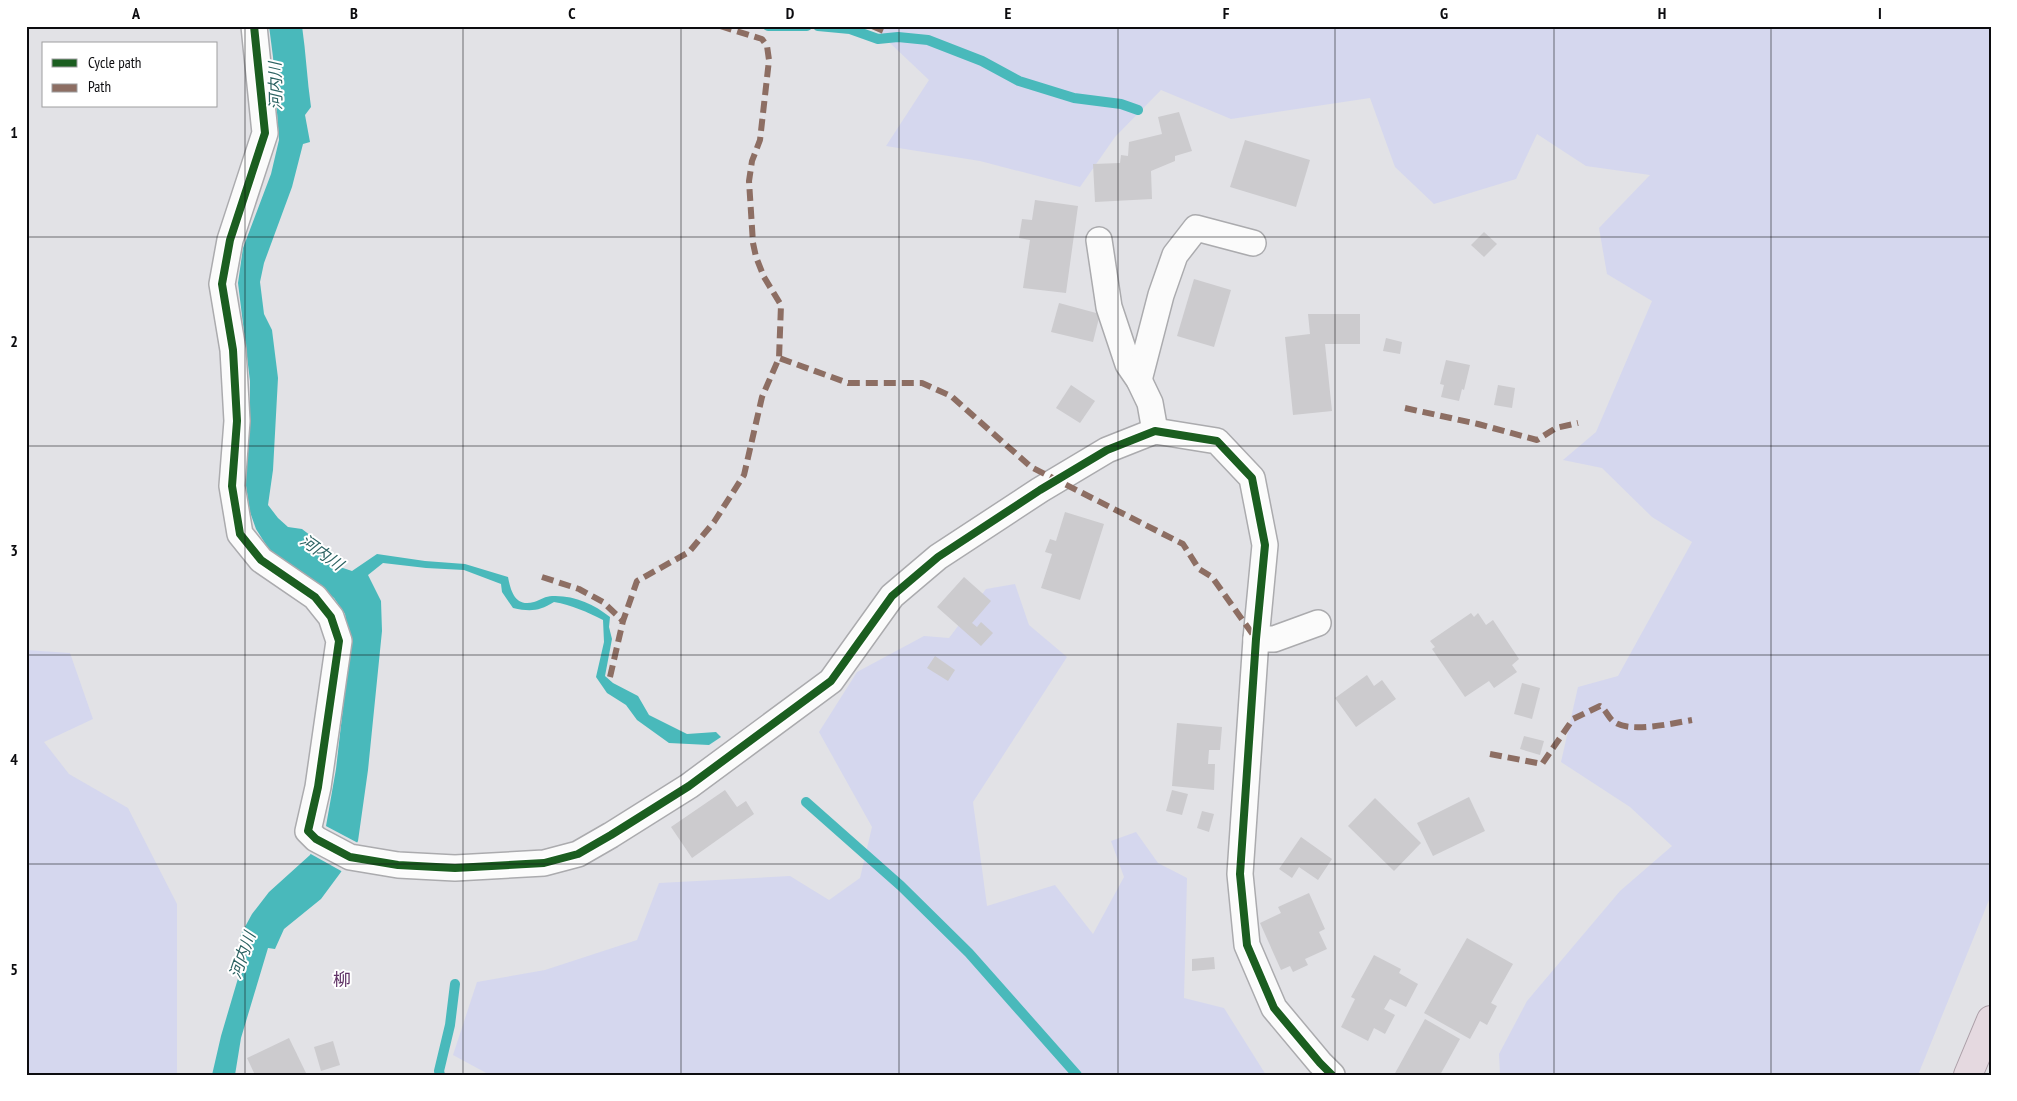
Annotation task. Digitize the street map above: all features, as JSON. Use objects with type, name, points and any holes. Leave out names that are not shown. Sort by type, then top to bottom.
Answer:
[{"type":"highway","points":[[1968,1075],[1991,1020]]},
{"type":"street","points":[[254,26],[265,133],[230,240],[222,284],[233,350],[237,421],[232,486],[240,534],[261,560],[315,597],[331,617],[339,641],[318,787],[308,831],[316,839],[350,857],[398,865],[455,868],[544,864],[578,854],[689,786],[832,681],[892,596],[938,557],[1040,490],[1107,450],[1155,431],[1217,441],[1252,478],[1265,545],[1256,639],[1240,874],[1247,944],[1274,1008],[1332,1075]]},
{"type":"street","points":[[1139,380],[1161,295],[1175,255],[1196,228],[1254,243]]},
{"type":"street","points":[[1099,240],[1109,307],[1128,364],[1139,380],[1150,403],[1155,431]]},
{"type":"street","points":[[1256,639],[1274,639],[1318,623]]},
{"type":"shaded area","points":[[872,26],[1991,26],[1991,895],[1918,1075],[1500,1075],[1499,1054],[1527,1001],[1620,891],[1672,846],[1630,807],[1561,762],[1578,687],[1618,676],[1692,542],[1652,517],[1602,468],[1563,460],[1596,432],[1652,301],[1607,274],[1599,228],[1650,175],[1586,166],[1537,134],[1516,179],[1434,204],[1395,167],[1370,98],[1231,119],[1161,90],[1115,137],[1080,187],[980,161],[886,146],[929,80]]},
{"type":"shaded area","points":[[1015,584],[1029,625],[1067,657],[973,802],[987,906],[1055,885],[1093,934],[1124,877],[1111,841],[1136,832],[1158,863],[1187,878],[1184,998],[1224,1008],[1266,1075],[490,1075],[453,1055],[477,982],[545,970],[637,940],[659,883],[790,876],[829,900],[860,878],[872,827],[819,732],[857,672],[924,636],[949,638],[986,589]]},
{"type":"shaded area","points":[[26,650],[70,653],[93,719],[44,742],[69,774],[128,808],[177,904],[177,1075],[26,1075]]},
{"type":"water","name":"河内川","points":[[269,26],[302,26],[311,107],[305,115],[310,142],[303,144],[292,187],[264,263],[260,282],[264,314],[272,330],[278,378],[273,470],[268,505],[288,527],[302,529],[328,549],[337,566],[352,571],[377,554],[425,561],[465,564],[508,577],[513,593],[519,601],[528,603],[545,597],[560,596],[590,604],[610,617],[609,627],[612,639],[605,676],[613,683],[638,696],[649,715],[687,734],[716,732],[721,737],[709,745],[669,743],[637,720],[626,705],[607,693],[596,677],[604,642],[603,620],[579,609],[554,602],[535,610],[513,608],[502,592],[501,584],[464,570],[383,563],[368,575],[381,601],[382,631],[368,770],[358,841],[341,872],[321,899],[284,929],[275,949],[268,948],[241,1038],[235,1075],[212,1075],[221,1036],[249,941],[240,936],[252,914],[269,892],[310,855],[326,826],[336,769],[344,699],[348,633],[345,614],[334,598],[270,551],[256,529],[250,512],[246,486],[250,381],[238,283],[243,248],[271,174],[279,140]]},
{"type":"pier","points":[[324,825],[358,843],[343,872],[309,853]]},
{"type":"building","points":[[1179,112],[1192,151],[1175,156],[1175,161],[1151,171],[1152,199],[1095,202],[1093,164],[1120,163],[1121,155],[1128,156],[1129,142],[1162,134],[1158,117]]},
{"type":"building","points":[[1245,140],[1310,160],[1296,207],[1230,187]]},
{"type":"building","points":[[1035,200],[1078,206],[1066,293],[1023,288],[1030,240],[1019,238],[1022,219],[1032,220]]},
{"type":"building","points":[[1484,232],[1497,244],[1484,257],[1471,245]]},
{"type":"building","points":[[1194,279],[1231,290],[1214,347],[1177,336]]},
{"type":"building","points":[[1059,303],[1100,314],[1093,342],[1051,332]]},
{"type":"building","points":[[1308,314],[1360,314],[1360,344],[1325,344],[1332,411],[1293,415],[1285,337],[1310,334]]},
{"type":"building","points":[[1386,338],[1402,342],[1400,354],[1383,351]]},
{"type":"building","points":[[1446,360],[1470,365],[1464,390],[1462,389],[1459,401],[1441,397],[1444,385],[1440,384]]},
{"type":"building","points":[[1071,385],[1095,401],[1080,423],[1056,408]]},
{"type":"building","points":[[1498,385],[1515,388],[1512,408],[1494,405]]},
{"type":"building","points":[[1065,512],[1104,524],[1080,600],[1041,588],[1052,554],[1045,552],[1050,539],[1056,541]]},
{"type":"building","points":[[964,577],[991,601],[972,623],[977,627],[981,622],[993,633],[981,646],[937,607]]},
{"type":"building","points":[[1471,613],[1474,617],[1478,613],[1486,625],[1493,620],[1519,659],[1512,665],[1517,672],[1494,688],[1489,681],[1465,697],[1432,649],[1435,647],[1430,641]]},
{"type":"building","points":[[935,656],[955,670],[948,681],[927,668]]},
{"type":"building","points":[[1367,675],[1374,686],[1382,680],[1396,699],[1356,727],[1335,698]]},
{"type":"building","points":[[1522,683],[1540,688],[1532,719],[1514,714]]},
{"type":"building","points":[[1177,723],[1222,727],[1220,750],[1209,750],[1208,764],[1215,764],[1214,790],[1172,786]]},
{"type":"building","points":[[1524,736],[1544,741],[1540,755],[1520,749]]},
{"type":"building","points":[[725,790],[737,807],[746,801],[754,814],[692,858],[671,827]]},
{"type":"building","points":[[1172,790],[1188,794],[1182,815],[1166,811]]},
{"type":"building","points":[[1469,797],[1485,831],[1433,856],[1417,823]]},
{"type":"building","points":[[1375,798],[1421,843],[1394,871],[1348,826]]},
{"type":"building","points":[[1202,811],[1214,814],[1209,832],[1197,828]]},
{"type":"building","points":[[1301,837],[1332,859],[1318,880],[1299,867],[1292,878],[1279,869]]},
{"type":"building","points":[[1309,893],[1325,929],[1319,932],[1327,949],[1305,959],[1308,965],[1293,972],[1290,966],[1281,970],[1260,923],[1281,913],[1278,907]]},
{"type":"building","points":[[1467,938],[1513,964],[1491,1003],[1497,1006],[1487,1025],[1480,1021],[1470,1039],[1424,1013]]},
{"type":"building","points":[[1374,955],[1401,969],[1399,973],[1418,984],[1406,1007],[1390,999],[1384,1009],[1395,1015],[1385,1034],[1374,1028],[1368,1041],[1341,1027],[1355,999],[1351,997]]},
{"type":"building","points":[[1214,957],[1215,969],[1192,971],[1192,959]]},
{"type":"building","points":[[1425,1019],[1460,1039],[1440,1075],[1394,1075]]},
{"type":"building","points":[[289,1038],[307,1075],[255,1075],[247,1058]]},
{"type":"building","points":[[333,1041],[340,1065],[321,1071],[314,1047]]},
{"type":"waterway","points":[[768,26],[807,26]]},
{"type":"waterway","points":[[818,26],[850,29],[878,39],[898,37],[928,40],[982,61],[1019,81],[1074,98],[1121,104],[1138,110]]},
{"type":"waterway","points":[[806,802],[901,886],[969,953],[1077,1075]]},
{"type":"waterway","points":[[440,1075],[439,1071],[450,1025],[455,984]]},
{"type":"marked path","points":[[720,26],[762,39],[767,46],[769,60],[760,140],[752,161],[749,181],[753,243],[756,257],[764,277],[781,305],[779,358]]},
{"type":"marked path","points":[[872,26],[886,32]]},
{"type":"marked path","points":[[610,677],[623,621],[637,581],[689,552],[714,522],[744,475],[762,397],[779,358],[848,383],[922,383],[951,396],[1031,467],[1183,544],[1199,569],[1212,577],[1256,639]]},
{"type":"marked path","points":[[1405,408],[1478,424],[1537,440],[1556,428],[1578,423]]},
{"type":"marked path","points":[[542,577],[579,589],[603,602],[623,621]]},
{"type":"marked path","points":[[1490,754],[1542,764],[1573,719],[1600,706],[1613,721],[1629,727],[1663,725],[1692,720]]},
{"type":"cycle path","points":[[254,26],[265,133],[230,240],[222,284],[233,350],[237,421],[232,486],[240,534],[261,560],[315,597],[331,617],[339,641],[318,787],[308,831],[316,839],[350,857],[398,865],[455,868],[544,863],[578,854],[689,786],[831,681],[892,596],[938,557],[1040,490],[1107,450],[1155,431],[1217,441],[1252,478],[1265,545],[1256,639],[1240,874],[1247,945],[1274,1008],[1332,1075]]},
{"type":"district","name":"柳","points":[[342,980]]}]
